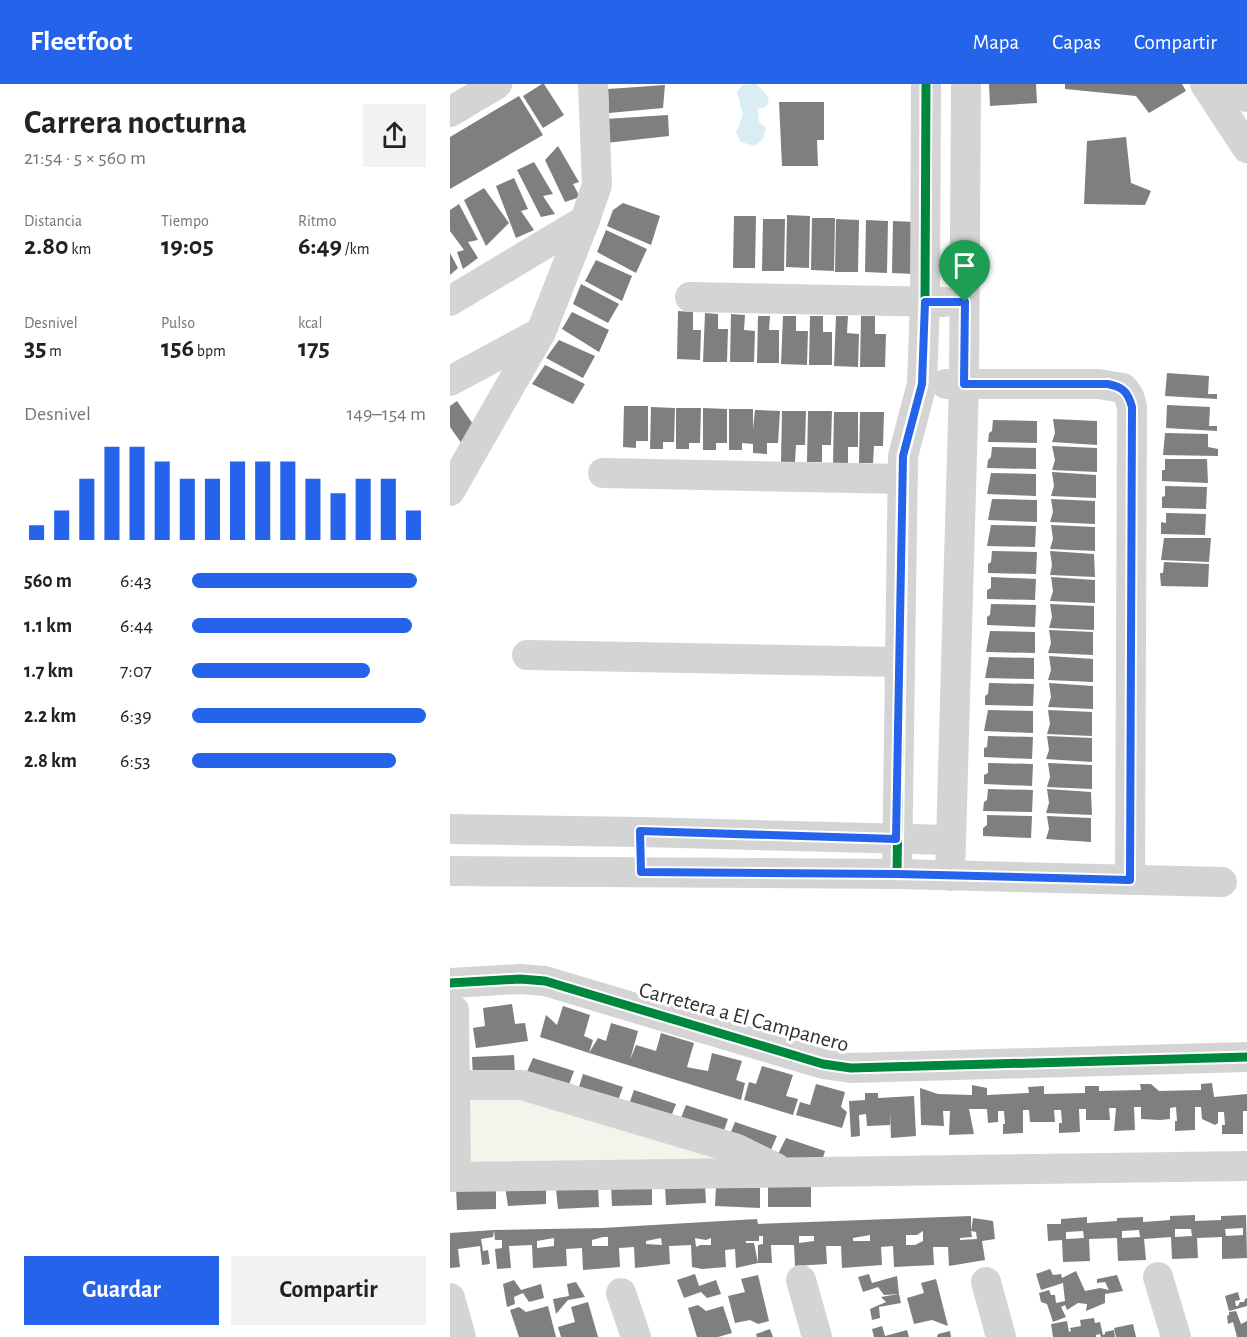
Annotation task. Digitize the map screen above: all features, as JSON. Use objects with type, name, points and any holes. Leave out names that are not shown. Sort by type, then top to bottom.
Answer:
[{"type":"street","points":[[450,112],[497,84]]},
{"type":"street","points":[[450,491],[541,332],[585,220],[597,185],[593,84]]},
{"type":"street","points":[[897,874],[903,456],[922,384],[925,302],[926,84]]},
{"type":"street","points":[[950,876],[964,384],[966,84]]},
{"type":"street","points":[[1205,84],[1247,148]]},
{"type":"street","points":[[1237,84],[1247,97]]},
{"type":"street","points":[[450,301],[585,220]]},
{"type":"street","points":[[690,297],[965,302]]},
{"type":"street","points":[[450,381],[541,332]]},
{"type":"street","points":[[922,384],[1108,384],[1123,388],[1129,396],[1132,407],[1130,880]]},
{"type":"street","points":[[603,473],[903,479]]},
{"type":"street","points":[[527,654],[899,662]]},
{"type":"street","points":[[450,829],[640,831],[951,840]]},
{"type":"street","points":[[640,831],[641,872]]},
{"type":"street","points":[[450,870],[897,874],[1222,882]]},
{"type":"street","name":"Carretera a El Campanero","points":[[452,996],[520,979],[545,981],[823,1064],[851,1068],[1247,1058]]},
{"type":"street","points":[[452,996],[455,1085],[453,1177],[1247,1166]]},
{"type":"street","points":[[455,1085],[522,1085],[737,1149],[782,1171]]},
{"type":"street","points":[[1158,1277],[1176,1337]]},
{"type":"street","points":[[801,1280],[817,1337]]},
{"type":"street","points":[[986,1282],[1001,1337]]},
{"type":"street","points":[[621,1293],[636,1337]]},
{"type":"street","points":[[450,1298],[461,1337]]},
{"type":"shaded area","points":[[756,84],[767,95],[769,102],[765,107],[758,109],[759,122],[766,128],[763,139],[755,146],[741,142],[736,133],[743,115],[737,92],[742,85]]},
{"type":"shaded area","points":[[477,1096],[527,1096],[729,1158],[462,1168],[464,1107]]},
{"type":"building","points":[[542,84],[564,115],[543,128],[523,96]]},
{"type":"building","points":[[989,84],[1036,84],[1037,103],[990,106]]},
{"type":"building","points":[[1065,84],[1182,84],[1186,91],[1149,113],[1136,96],[1065,89]]},
{"type":"building","points":[[665,85],[663,108],[609,113],[608,89]]},
{"type":"building","points":[[519,96],[543,135],[450,189],[450,137]]},
{"type":"building","points":[[779,102],[824,102],[824,140],[817,140],[818,166],[782,166]]},
{"type":"building","points":[[668,115],[669,136],[606,143],[605,119]]},
{"type":"building","points":[[1126,137],[1131,183],[1151,191],[1145,205],[1084,204],[1087,141]]},
{"type":"building","points":[[558,146],[579,182],[573,184],[580,197],[565,202],[545,160]]},
{"type":"building","points":[[534,162],[553,194],[543,196],[555,214],[541,217],[517,170]]},
{"type":"building","points":[[514,178],[528,209],[521,211],[534,230],[516,238],[496,186]]},
{"type":"building","points":[[484,188],[509,223],[486,246],[464,200]]},
{"type":"building","points":[[623,203],[660,216],[651,245],[607,226],[613,210]]},
{"type":"building","points":[[459,204],[478,240],[468,242],[478,258],[463,269],[457,252],[464,250],[450,231],[450,210]]},
{"type":"building","points":[[787,215],[810,216],[809,268],[786,267]]},
{"type":"building","points":[[734,216],[756,216],[755,268],[733,268]]},
{"type":"building","points":[[812,218],[835,218],[834,271],[811,270]]},
{"type":"building","points":[[763,219],[785,219],[784,271],[762,271]]},
{"type":"building","points":[[836,219],[859,220],[858,272],[835,272]]},
{"type":"building","points":[[866,220],[888,221],[887,273],[865,272]]},
{"type":"building","points":[[893,221],[915,222],[914,274],[892,273]]},
{"type":"building","points":[[606,230],[647,249],[636,273],[597,252]]},
{"type":"building","points":[[450,253],[458,268],[450,275]]},
{"type":"building","points":[[596,260],[632,276],[622,301],[585,281]]},
{"type":"building","points":[[581,284],[619,304],[608,323],[573,304]]},
{"type":"building","points":[[678,311],[693,312],[693,330],[701,330],[700,360],[677,359]]},
{"type":"building","points":[[572,312],[609,330],[599,352],[562,329]]},
{"type":"building","points":[[705,313],[718,314],[718,329],[728,329],[727,362],[703,362]]},
{"type":"building","points":[[731,314],[745,315],[744,330],[755,331],[754,362],[730,362]]},
{"type":"building","points":[[758,316],[770,316],[769,330],[779,330],[779,363],[757,363]]},
{"type":"building","points":[[783,316],[796,316],[796,331],[808,331],[807,365],[781,364]]},
{"type":"building","points":[[810,316],[823,316],[823,332],[832,332],[832,365],[809,365]]},
{"type":"building","points":[[836,316],[848,316],[847,333],[859,334],[858,367],[834,366]]},
{"type":"building","points":[[861,316],[875,316],[875,334],[886,334],[885,367],[860,367]]},
{"type":"building","points":[[559,340],[595,356],[583,378],[546,358]]},
{"type":"building","points":[[545,365],[585,384],[573,404],[532,384]]},
{"type":"building","points":[[1167,373],[1209,376],[1208,394],[1217,394],[1217,399],[1165,396]]},
{"type":"building","points":[[457,401],[479,433],[462,444],[450,427],[450,406]]},
{"type":"building","points":[[1167,405],[1210,407],[1209,426],[1217,426],[1217,431],[1166,428]]},
{"type":"building","points":[[624,406],[648,406],[648,441],[636,441],[636,448],[623,447]]},
{"type":"building","points":[[651,407],[675,408],[674,442],[663,442],[663,449],[650,449]]},
{"type":"building","points":[[676,408],[701,408],[700,443],[689,443],[689,449],[676,449]]},
{"type":"building","points":[[703,408],[727,409],[727,443],[716,443],[716,450],[703,450]]},
{"type":"building","points":[[729,409],[753,409],[753,429],[755,410],[780,411],[778,443],[767,443],[767,454],[753,453],[753,444],[742,443],[742,450],[729,450]]},
{"type":"building","points":[[782,411],[806,411],[805,445],[796,445],[795,462],[781,462]]},
{"type":"building","points":[[808,411],[832,411],[831,445],[822,445],[822,462],[807,462]]},
{"type":"building","points":[[834,412],[858,412],[858,447],[848,447],[848,464],[833,464]]},
{"type":"building","points":[[860,412],[884,412],[883,446],[874,446],[873,463],[859,463]]},
{"type":"building","points":[[1053,419],[1097,421],[1097,445],[1052,442],[1055,433]]},
{"type":"building","points":[[993,420],[1037,421],[1037,443],[988,442]]},
{"type":"building","points":[[1165,433],[1208,434],[1208,447],[1218,449],[1218,456],[1163,455]]},
{"type":"building","points":[[1052,446],[1097,448],[1097,472],[1052,470],[1055,460]]},
{"type":"building","points":[[992,447],[1036,448],[1036,469],[987,468]]},
{"type":"building","points":[[1165,459],[1207,459],[1208,483],[1162,481]]},
{"type":"building","points":[[1052,472],[1096,475],[1096,498],[1051,496],[1054,486]]},
{"type":"building","points":[[991,473],[1036,474],[1036,496],[987,494]]},
{"type":"building","points":[[1165,486],[1207,487],[1206,509],[1162,508]]},
{"type":"building","points":[[992,499],[1037,500],[1037,522],[988,520]]},
{"type":"building","points":[[1051,499],[1095,501],[1095,524],[1050,522],[1053,512]]},
{"type":"building","points":[[1166,513],[1206,514],[1205,535],[1161,534],[1161,522],[1166,523]]},
{"type":"building","points":[[991,525],[1036,526],[1035,547],[987,546]]},
{"type":"building","points":[[1051,525],[1095,527],[1095,551],[1050,549],[1053,539]]},
{"type":"building","points":[[1164,538],[1211,538],[1209,562],[1161,560]]},
{"type":"building","points":[[992,551],[1037,552],[1036,574],[988,573]]},
{"type":"building","points":[[1050,551],[1094,554],[1095,577],[1050,575],[1052,565]]},
{"type":"building","points":[[1164,562],[1209,564],[1208,587],[1161,586],[1160,573],[1163,573]]},
{"type":"building","points":[[991,577],[1036,579],[1035,600],[987,599],[987,590],[991,588]]},
{"type":"building","points":[[1051,577],[1095,580],[1095,603],[1050,601],[1053,591]]},
{"type":"building","points":[[991,604],[1036,605],[1035,627],[987,625]]},
{"type":"building","points":[[1050,604],[1094,606],[1094,630],[1049,628],[1052,617]]},
{"type":"building","points":[[1049,630],[1093,632],[1093,655],[1048,653],[1051,643]]},
{"type":"building","points":[[990,631],[1035,632],[1035,653],[986,652]]},
{"type":"building","points":[[1049,656],[1093,659],[1093,682],[1048,680],[1051,670]]},
{"type":"building","points":[[989,657],[1034,658],[1034,679],[985,678]]},
{"type":"building","points":[[989,683],[1034,684],[1033,706],[985,705]]},
{"type":"building","points":[[1049,683],[1093,686],[1093,709],[1048,707],[1051,697]]},
{"type":"building","points":[[988,710],[1033,711],[1033,733],[984,731]]},
{"type":"building","points":[[1048,710],[1092,712],[1092,736],[1047,734],[1050,724]]},
{"type":"building","points":[[988,736],[1033,737],[1032,759],[984,757]]},
{"type":"building","points":[[1047,736],[1092,738],[1092,762],[1046,759],[1049,750]]},
{"type":"building","points":[[988,763],[1033,764],[1032,786],[984,784],[984,775],[988,773]]},
{"type":"building","points":[[1048,763],[1092,765],[1092,789],[1047,787],[1050,777]]},
{"type":"building","points":[[988,789],[1033,790],[1032,812],[983,811]]},
{"type":"building","points":[[1047,789],[1091,792],[1092,815],[1046,813],[1049,803]]},
{"type":"building","points":[[987,815],[1032,816],[1031,838],[983,836],[983,828],[987,825]]},
{"type":"building","points":[[1047,816],[1091,818],[1091,842],[1046,839],[1049,829]]},
{"type":"building","points":[[512,1004],[515,1024],[525,1023],[528,1041],[476,1048],[473,1028],[485,1026],[483,1008]]},
{"type":"building","points":[[563,1006],[590,1015],[584,1036],[593,1040],[589,1053],[540,1037],[546,1015],[557,1025]]},
{"type":"building","points":[[611,1023],[638,1031],[630,1060],[636,1045],[656,1051],[661,1033],[694,1043],[687,1067],[708,1071],[712,1053],[742,1061],[736,1080],[745,1083],[741,1100],[589,1053],[598,1038],[606,1041]]},
{"type":"building","points":[[514,1055],[515,1074],[473,1076],[472,1057]]},
{"type":"building","points":[[533,1058],[574,1071],[568,1087],[525,1076]]},
{"type":"building","points":[[762,1066],[793,1075],[786,1096],[798,1099],[793,1115],[744,1100],[749,1082],[756,1084]]},
{"type":"building","points":[[583,1074],[623,1087],[617,1103],[578,1090]]},
{"type":"building","points":[[1212,1083],[1214,1097],[1247,1094],[1247,1111],[1243,1111],[1243,1134],[1222,1134],[1222,1125],[1225,1125],[1224,1112],[1218,1112],[1218,1123],[1215,1125],[1202,1119],[1201,1107],[1195,1107],[1195,1130],[1175,1131],[1176,1107],[1170,1108],[1170,1119],[1160,1120],[1141,1119],[1141,1107],[1134,1107],[1135,1130],[1114,1131],[1116,1108],[1109,1108],[1110,1120],[1086,1120],[1086,1109],[1079,1109],[1080,1132],[1059,1133],[1059,1123],[1062,1123],[1061,1110],[1054,1110],[1055,1122],[1030,1122],[1029,1110],[1023,1110],[1023,1133],[1003,1134],[1004,1111],[998,1111],[998,1122],[988,1123],[987,1109],[969,1109],[974,1134],[949,1135],[950,1111],[943,1111],[944,1126],[921,1125],[920,1088],[938,1094],[972,1095],[972,1085],[987,1088],[987,1095],[1029,1093],[1028,1087],[1044,1086],[1044,1094],[1085,1093],[1085,1086],[1099,1086],[1099,1091],[1141,1090],[1140,1084],[1151,1084],[1159,1091],[1201,1090],[1201,1084]]},
{"type":"building","points":[[816,1084],[845,1092],[841,1107],[847,1112],[842,1128],[796,1115],[800,1102],[810,1105]]},
{"type":"building","points":[[634,1090],[676,1104],[670,1119],[628,1107]]},
{"type":"building","points":[[865,1093],[878,1093],[878,1098],[914,1096],[916,1136],[891,1138],[890,1111],[890,1125],[867,1126],[866,1114],[859,1115],[860,1136],[851,1137],[849,1101],[865,1100]]},
{"type":"building","points":[[686,1105],[728,1119],[722,1136],[679,1123]]},
{"type":"building","points":[[735,1122],[777,1136],[770,1152],[728,1139]]},
{"type":"building","points":[[786,1138],[825,1151],[820,1168],[777,1156]]},
{"type":"building","points":[[652,1185],[652,1205],[612,1206],[611,1186]]},
{"type":"building","points":[[705,1185],[706,1203],[666,1205],[665,1187]]},
{"type":"building","points":[[546,1186],[546,1204],[508,1206],[505,1187]]},
{"type":"building","points":[[598,1186],[599,1207],[558,1209],[556,1189]]},
{"type":"building","points":[[716,1186],[760,1188],[760,1208],[715,1206]]},
{"type":"building","points":[[496,1187],[496,1209],[457,1210],[456,1188]]},
{"type":"building","points":[[768,1187],[811,1187],[811,1207],[768,1207]]},
{"type":"building","points":[[1195,1215],[1195,1221],[1221,1220],[1221,1216],[1246,1215],[1247,1258],[1222,1259],[1222,1237],[1197,1238],[1198,1258],[1172,1259],[1171,1237],[1144,1239],[1146,1260],[1118,1261],[1117,1238],[1089,1239],[1090,1261],[1063,1262],[1062,1240],[1048,1241],[1047,1224],[1061,1224],[1061,1219],[1087,1217],[1087,1223],[1143,1217],[1143,1222],[1170,1220],[1170,1216]],"holes":[[[1243,1228],[1243,1235],[1226,1236],[1225,1229]],[[1175,1229],[1191,1229],[1192,1236],[1175,1237]],[[1139,1230],[1140,1237],[1122,1238],[1122,1231]],[[1083,1231],[1084,1238],[1066,1239],[1066,1232]]]},
{"type":"building","points":[[971,1216],[971,1231],[973,1218],[993,1221],[995,1239],[982,1241],[985,1260],[949,1266],[948,1247],[933,1247],[934,1265],[894,1267],[893,1246],[881,1247],[882,1265],[842,1268],[841,1246],[826,1246],[827,1264],[795,1266],[794,1245],[771,1245],[772,1263],[758,1263],[736,1268],[735,1249],[725,1250],[726,1267],[702,1269],[692,1267],[691,1245],[669,1246],[670,1264],[635,1268],[634,1247],[619,1248],[620,1267],[583,1270],[582,1248],[566,1249],[567,1266],[533,1268],[532,1245],[509,1246],[511,1268],[497,1269],[495,1249],[502,1248],[502,1240],[495,1240],[494,1230],[602,1228],[757,1219],[758,1224]],"holes":[[[923,1231],[923,1241],[915,1245],[906,1245],[906,1235],[917,1235]],[[971,1231],[976,1232],[977,1239],[960,1240],[960,1238],[972,1237]],[[870,1235],[870,1241],[853,1241],[853,1238]],[[759,1236],[763,1236],[763,1244],[758,1245],[758,1263],[754,1243],[746,1243],[746,1241],[759,1241]],[[799,1236],[814,1236],[814,1241],[799,1243]],[[608,1237],[608,1246],[592,1246],[592,1240]],[[554,1238],[554,1246],[537,1248],[537,1241]],[[661,1238],[662,1245],[646,1244],[646,1241]],[[695,1238],[706,1240],[711,1238],[711,1245],[696,1247]]]},
{"type":"building","points":[[494,1230],[493,1237],[481,1239],[483,1251],[488,1250],[490,1264],[482,1265],[480,1246],[458,1249],[460,1267],[450,1268],[450,1233]]},
{"type":"building","points":[[1050,1269],[1053,1275],[1061,1274],[1062,1278],[1076,1271],[1085,1291],[1100,1288],[1109,1290],[1105,1282],[1097,1283],[1097,1279],[1117,1275],[1123,1291],[1105,1294],[1105,1303],[1086,1311],[1087,1304],[1078,1303],[1067,1310],[1065,1305],[1061,1307],[1066,1317],[1053,1322],[1047,1304],[1041,1302],[1039,1293],[1049,1290],[1051,1295],[1055,1295],[1056,1303],[1065,1301],[1063,1283],[1041,1290],[1036,1274]]},
{"type":"building","points":[[695,1274],[699,1286],[716,1280],[721,1294],[707,1298],[701,1292],[684,1298],[677,1280]]},
{"type":"building","points":[[869,1274],[872,1283],[897,1276],[899,1294],[884,1295],[878,1287],[863,1292],[858,1277]]},
{"type":"building","points":[[758,1275],[769,1321],[758,1324],[750,1320],[735,1323],[728,1296],[745,1292],[741,1279]]},
{"type":"building","points":[[936,1279],[948,1326],[932,1320],[914,1324],[907,1298],[924,1293],[921,1283]]},
{"type":"building","points":[[514,1280],[521,1290],[541,1284],[544,1298],[529,1302],[523,1293],[514,1297],[515,1304],[507,1307],[503,1284]]},
{"type":"building","points":[[576,1282],[585,1297],[568,1300],[556,1314],[553,1299],[569,1296],[567,1284]]},
{"type":"building","points":[[1238,1292],[1240,1300],[1235,1301],[1236,1306],[1247,1298],[1247,1306],[1229,1311],[1225,1296]]},
{"type":"building","points":[[899,1294],[901,1303],[879,1307],[880,1318],[872,1320],[870,1309],[886,1302],[881,1297]]},
{"type":"building","points":[[588,1302],[598,1337],[561,1337],[558,1327],[575,1322],[571,1307]]},
{"type":"building","points":[[698,1305],[706,1311],[723,1306],[732,1333],[718,1337],[697,1337],[688,1308]]},
{"type":"building","points":[[548,1306],[556,1337],[519,1337],[510,1310],[519,1307],[526,1312]]},
{"type":"building","points":[[1236,1311],[1241,1324],[1247,1321],[1247,1337],[1237,1337],[1233,1322],[1228,1324],[1229,1312]]},
{"type":"building","points":[[1094,1318],[1095,1323],[1100,1322],[1103,1335],[1105,1332],[1114,1330],[1115,1337],[1101,1337],[1100,1334],[1096,1337],[1053,1337],[1051,1324],[1067,1321],[1069,1332],[1070,1328],[1081,1326],[1080,1320]]},
{"type":"building","points":[[1133,1324],[1136,1337],[1116,1337],[1114,1328]]},
{"type":"building","points":[[882,1326],[885,1336],[907,1330],[909,1337],[874,1337],[872,1329]]},
{"type":"building","points":[[770,1329],[773,1337],[757,1337],[756,1334]]},
{"type":"building","points":[[950,1331],[951,1337],[937,1337],[938,1334]]},
{"type":"cycle path","points":[[897,874],[903,456],[922,384],[925,302],[926,84]]},
{"type":"cycle path","points":[[450,983],[520,979],[545,981],[823,1064],[851,1068],[1247,1057]]},
{"type":"route","points":[[925,302],[965,302],[964,384],[1108,384],[1123,388],[1129,396],[1132,407],[1130,880],[897,874],[641,872],[640,831],[896,839],[903,456],[922,384],[925,302]]}]
